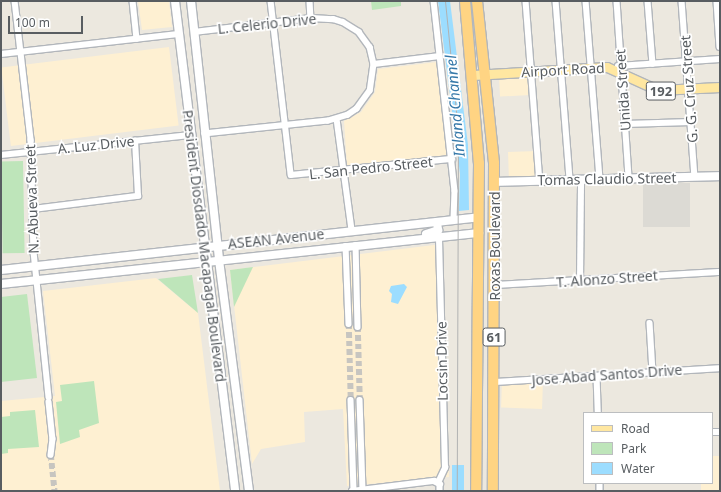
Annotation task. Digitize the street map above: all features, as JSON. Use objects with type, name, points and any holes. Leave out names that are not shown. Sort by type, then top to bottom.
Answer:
[{"type":"highway","name":"Roxas Boulevard","points":[[465,1],[473,75],[479,155],[476,491]]},
{"type":"highway","name":"Roxas Boulevard","points":[[477,1],[492,122],[495,182],[493,491]]},
{"type":"main road","name":"Airport Road","points":[[473,75],[607,67],[621,69],[638,83],[658,90],[689,90],[720,87]]},
{"type":"street","name":"N. Abueva Street","points":[[15,1],[31,152],[35,266],[53,439],[51,455]]},
{"type":"street","points":[[133,1],[137,39]]},
{"type":"street","name":"President Diosdado Macapagal Boulevard","points":[[174,1],[205,261],[235,491]]},
{"type":"street","name":"President Diosdado Macapagal Boulevard","points":[[191,1],[219,260],[250,491]]},
{"type":"street","points":[[271,1],[285,126]]},
{"type":"street","points":[[310,1],[311,18]]},
{"type":"street","points":[[434,1],[452,159],[454,220]]},
{"type":"street","points":[[526,1],[540,181]]},
{"type":"street","points":[[556,1],[570,180]]},
{"type":"street","points":[[586,1],[600,179]]},
{"type":"street","name":"Unida Street","points":[[617,1],[629,179]]},
{"type":"street","points":[[648,1],[653,64]]},
{"type":"street","name":"G. G. Cruz Street","points":[[682,1],[695,177]]},
{"type":"street","points":[[717,1],[720,47]]},
{"type":"street","name":"L. Celerio Drive","points":[[194,32],[311,18],[333,19],[352,27],[370,47],[374,64],[373,84],[365,100],[357,109],[337,119],[206,134]]},
{"type":"street","points":[[1,54],[178,34]]},
{"type":"street","points":[[374,64],[440,56]]},
{"type":"street","points":[[621,69],[653,64],[720,59]]},
{"type":"street","points":[[337,119],[352,230]]},
{"type":"street","points":[[625,124],[691,122]]},
{"type":"street","name":"L. San Pedro Street","points":[[285,126],[291,175],[452,159]]},
{"type":"street","name":"A. Luz Drive","points":[[1,156],[190,135]]},
{"type":"street","points":[[33,209],[138,196],[135,141]]},
{"type":"street","name":"Tomas Claudio Street","points":[[495,182],[720,176]]},
{"type":"street","points":[[580,281],[581,180]]},
{"type":"street","name":"ASEAN Avenue","points":[[1,270],[479,217]]},
{"type":"street","points":[[416,239],[436,232],[437,222]]},
{"type":"street","name":"ASEAN Avenue","points":[[1,284],[205,261],[479,233]]},
{"type":"street","name":"Locsin Drive","points":[[438,483],[444,474],[445,468],[439,237]]},
{"type":"street","points":[[264,255],[262,245],[270,244],[275,239]]},
{"type":"street","points":[[356,245],[358,327]]},
{"type":"street","points":[[346,246],[349,324]]},
{"type":"street","name":"T. Alonzo Street","points":[[494,285],[720,272]]},
{"type":"street","points":[[650,324],[653,372]]},
{"type":"street","name":"Jose Abad Santos Drive","points":[[494,382],[720,368]]},
{"type":"street","points":[[596,376],[598,412]]},
{"type":"street","points":[[351,400],[353,491],[438,483],[440,491]]},
{"type":"street","points":[[360,400],[363,490]]},
{"type":"shaded area","points":[[138,1],[169,1],[172,27],[142,30]]},
{"type":"shaded area","points":[[169,47],[179,125],[11,146],[1,68]]},
{"type":"shaded area","points":[[437,62],[449,158],[347,166],[344,121],[361,112],[375,92],[378,69]]},
{"type":"shaded area","points":[[529,76],[530,95],[500,97],[499,78]]},
{"type":"shaded area","points":[[537,151],[538,176],[509,177],[508,152]]},
{"type":"shaded area","points":[[643,183],[690,183],[690,227],[643,227]]},
{"type":"shaded area","points":[[442,244],[449,477],[347,486],[343,409],[304,412],[305,442],[261,449],[252,464],[230,270]]},
{"type":"shaded area","points":[[156,278],[198,313],[220,491],[1,491],[1,401],[55,396],[43,291]]},
{"type":"shaded area","points":[[502,380],[543,381],[542,409],[501,408]]},
{"type":"shaded area","points":[[713,456],[720,456],[720,491],[701,491],[701,484],[713,484]]},
{"type":"green space","points":[[371,1],[401,1],[401,6],[372,10]]},
{"type":"green space","points":[[1,161],[23,161],[25,253],[3,253]]},
{"type":"green space","points":[[253,267],[234,307],[230,270]]},
{"type":"green space","points":[[192,275],[198,313],[158,279]]},
{"type":"green space","points":[[27,294],[37,378],[1,382],[1,297]]},
{"type":"green space","points":[[94,381],[99,423],[79,430],[80,437],[60,444],[56,402],[62,401],[60,385]]},
{"type":"green space","points":[[35,410],[39,447],[8,449],[8,453],[1,454],[1,417],[10,416],[10,412]]},
{"type":"water","name":"Inland Channel","points":[[438,1],[450,1],[468,145],[469,210],[459,211],[460,174]]},
{"type":"water","points":[[404,284],[407,287],[398,304],[391,302],[392,294],[389,291],[391,286]]},
{"type":"water","points":[[452,465],[464,465],[464,491],[452,491]]},
{"type":"tunnel","points":[[349,324],[351,400]]},
{"type":"tunnel","points":[[358,327],[360,400]]},
{"type":"tunnel","points":[[51,455],[55,491]]},
{"type":"tram line","points":[[445,1],[458,131],[457,491]]}]
